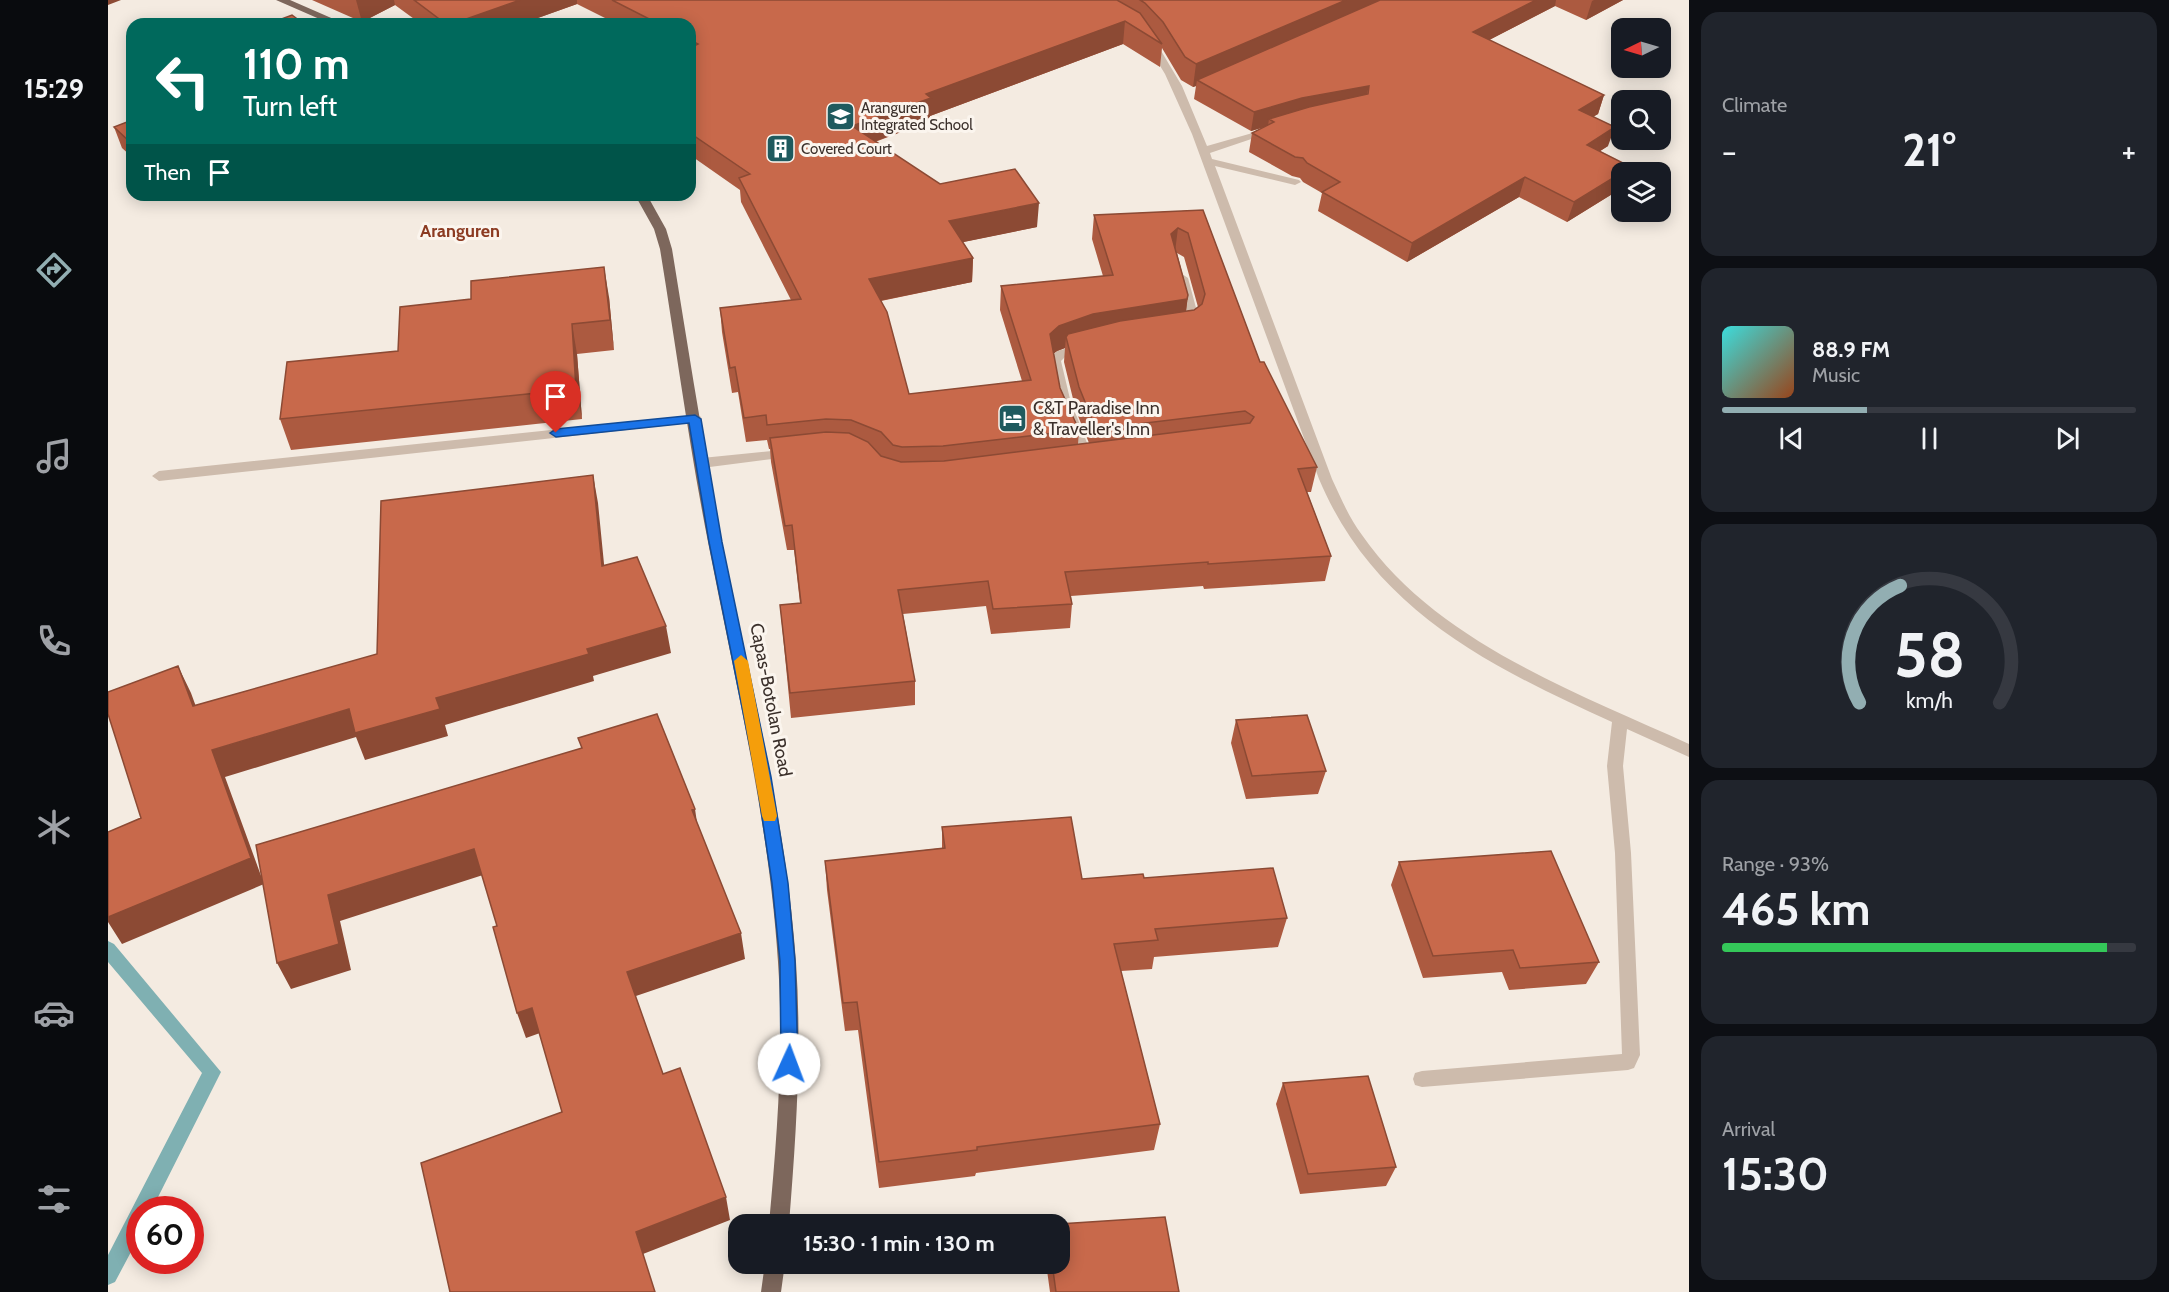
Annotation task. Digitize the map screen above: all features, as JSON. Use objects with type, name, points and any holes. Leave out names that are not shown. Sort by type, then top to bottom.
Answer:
[{"type":"main road","points":[[281,0],[325,18]]},
{"type":"main road","name":"Capas-Botolan Road","points":[[644,201],[660,229],[666,249],[702,463],[764,777],[780,883],[788,961],[790,1041],[780,1214]]},
{"type":"main road","points":[[771,1292],[773,1274]]},
{"type":"street","points":[[1141,32],[1160,54],[1187,95],[1205,156],[1337,506],[1374,564],[1417,605],[1455,633],[1495,657],[1689,751]]},
{"type":"street","points":[[1205,156],[1281,128]]},
{"type":"street","points":[[1205,156],[1295,182]]},
{"type":"street","points":[[1173,332],[1190,328],[1193,319],[1178,266]]},
{"type":"street","points":[[1088,461],[1076,436],[1062,394],[1055,360],[1061,354],[1099,344]]},
{"type":"street","points":[[159,476],[695,419]]},
{"type":"street","points":[[702,463],[805,452]]},
{"type":"street","points":[[1422,1079],[1534,1069],[1595,1067],[1628,1062],[1631,1055],[1623,853],[1615,766],[1620,718]]},
{"type":"building","points":[[414,0],[520,0],[469,18],[438,18]]},
{"type":"building","points":[[612,0],[1117,0],[1140,13],[1162,44],[1125,21],[926,94],[931,98],[852,126],[940,184],[1015,169],[1039,203],[949,221],[973,258],[869,279],[887,312],[909,394],[1031,380],[1001,286],[1113,275],[1094,215],[1203,210],[1260,362],[1264,362],[1317,467],[1298,469],[1331,556],[1065,572],[1072,604],[993,609],[988,581],[898,590],[915,681],[790,693],[780,605],[801,603],[792,525],[785,526],[770,438],[826,432],[849,433],[868,442],[881,456],[901,462],[944,461],[1250,423],[1254,417],[1245,411],[1096,429],[1079,387],[1066,337],[1068,334],[1120,321],[1194,310],[1202,304],[1205,294],[1188,233],[1178,228],[1171,234],[1188,295],[1187,299],[1093,314],[1059,326],[1050,334],[1060,388],[1079,430],[943,446],[902,447],[893,445],[881,432],[851,420],[826,419],[767,425],[766,415],[744,418],[735,367],[730,368],[720,308],[801,299],[739,178],[750,174],[696,137],[696,45],[698,44],[696,43],[696,18],[647,18]]},
{"type":"building","points":[[1140,0],[1346,0],[1196,64],[1185,57],[1163,22]]},
{"type":"building","points":[[1380,0],[1536,0],[1473,32],[1604,95],[1579,110],[1611,125],[1611,130],[1587,145],[1621,162],[1611,162],[1611,179],[1574,202],[1525,177],[1412,243],[1322,192],[1340,182],[1307,163],[1303,158],[1295,157],[1252,133],[1274,122],[1269,119],[1309,107],[1368,94],[1369,86],[1302,98],[1254,112],[1197,80]]},
{"type":"building","points":[[126,122],[126,138],[114,127]]},
{"type":"building","points":[[604,267],[610,320],[572,324],[576,389],[280,419],[287,362],[398,351],[400,307],[471,299],[471,281]]},
{"type":"building","points":[[593,475],[602,566],[637,557],[666,626],[587,649],[589,654],[436,698],[440,709],[355,733],[349,709],[212,750],[251,858],[108,917],[108,832],[141,818],[108,714],[108,692],[178,666],[193,706],[377,654],[381,501]]},
{"type":"building","points":[[657,714],[741,933],[627,972],[663,1074],[680,1068],[726,1197],[636,1232],[655,1292],[450,1292],[421,1163],[562,1112],[532,1008],[517,1013],[493,927],[497,926],[474,849],[328,895],[339,944],[277,963],[256,845],[582,748],[578,738]]},
{"type":"building","points":[[1307,715],[1326,771],[1252,776],[1236,720]]},
{"type":"building","points":[[1071,817],[1082,879],[1143,874],[1144,878],[1273,868],[1287,918],[1155,929],[1158,940],[1114,944],[1160,1124],[879,1162],[857,1002],[843,1003],[825,861],[945,848],[942,827]]},
{"type":"building","points":[[1551,851],[1599,962],[1520,968],[1513,950],[1433,956],[1399,862]]},
{"type":"building","points":[[1368,1076],[1396,1167],[1308,1174],[1283,1083]]},
{"type":"building","points":[[1165,1217],[1179,1292],[1056,1292],[1054,1274],[1070,1274],[1070,1223]]},
{"type":"waterway","points":[[108,949],[212,1072],[149,1196]]},
{"type":"waterway","points":[[108,1275],[126,1241]]},
{"type":"slow traffic","points":[[741,661],[770,816]]},
{"type":"place","name":"Aranguren Integrated School","points":[[840,117]]},
{"type":"place","name":"Covered Court","points":[[780,149]]},
{"type":"place","name":"C&T Paradise Inn & Traveller's Inn","points":[[1012,418]]},
{"type":"district","name":"Aranguren","points":[[460,231]]},
{"type":"route","points":[[556,433],[695,419],[716,542],[764,777],[780,883],[788,961],[789,1064]]}]
